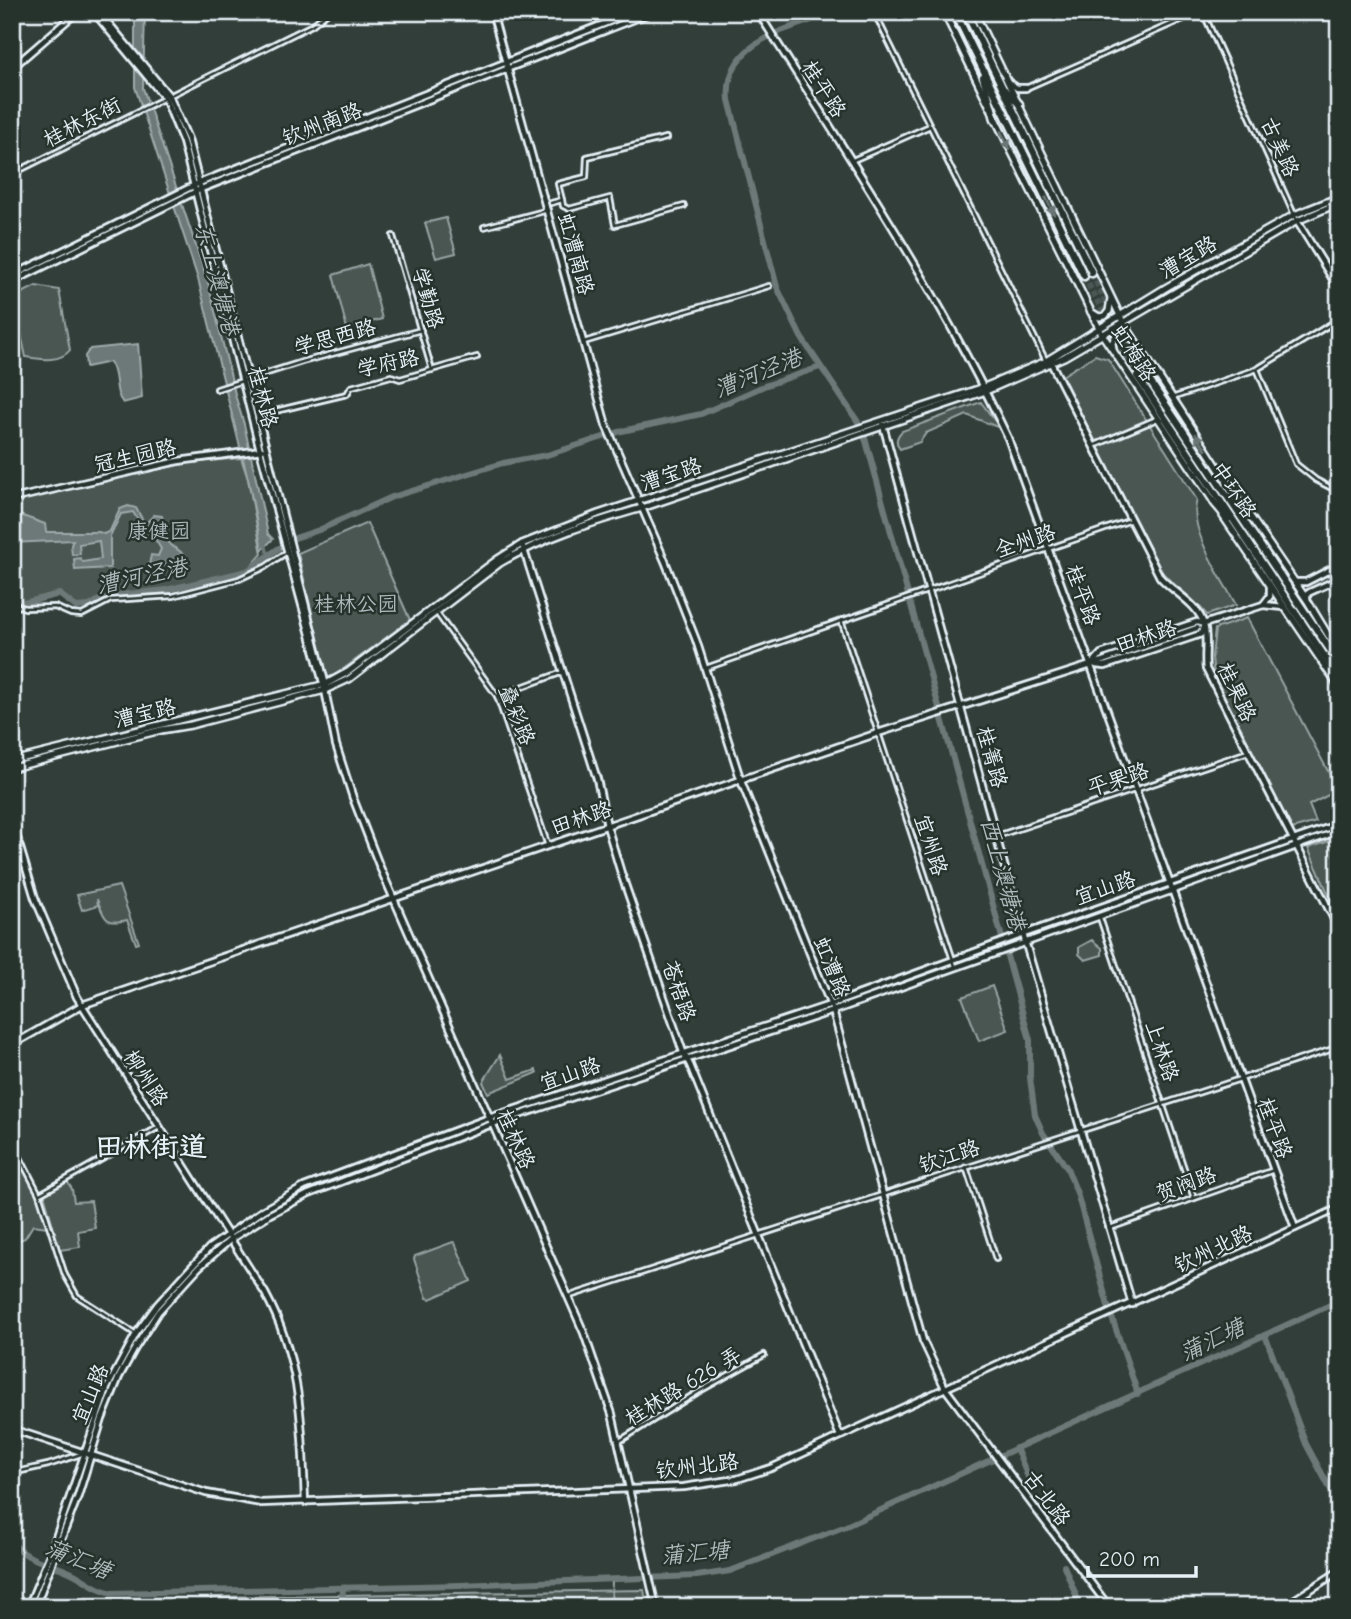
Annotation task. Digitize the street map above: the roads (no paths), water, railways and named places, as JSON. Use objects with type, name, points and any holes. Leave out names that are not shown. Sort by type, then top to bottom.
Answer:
[{"type":"highway","points":[[956,12],[1084,276]]},
{"type":"highway","points":[[965,12],[1004,84],[1092,273]]},
{"type":"highway","points":[[978,58],[995,119]]},
{"type":"highway","points":[[1004,84],[1019,104]]},
{"type":"highway","name":"中环路","points":[[1146,374],[1339,663]]},
{"type":"highway","name":"中环路","points":[[1137,376],[1339,678]]},
{"type":"highway","points":[[1227,482],[1256,538]]},
{"type":"highway","points":[[1214,502],[1249,543]]},
{"type":"main road","name":"虹梅路","points":[[944,12],[1098,328],[1339,687]]},
{"type":"main road","points":[[974,12],[1004,84]]},
{"type":"main road","name":"虹梅路","points":[[1019,104],[1123,322],[1307,600],[1339,653]]},
{"type":"main road","name":"漕宝路","points":[[1049,362],[1120,315],[1339,197]]},
{"type":"main road","name":"漕宝路","points":[[12,768],[161,730],[191,725],[349,678],[435,610],[523,547],[985,389],[1049,362],[1102,334],[1296,218],[1339,203]]},
{"type":"main road","points":[[1088,310],[1099,317],[1105,316],[1109,311],[1111,298]]},
{"type":"main road","points":[[1113,351],[1112,343],[1115,337],[1124,335],[1133,339]]},
{"type":"main road","name":"漕宝路","points":[[12,761],[324,687]]},
{"type":"street","points":[[12,68],[77,12]]},
{"type":"street","name":"桂林路","points":[[94,12],[146,71]]},
{"type":"street","name":"桂林路","points":[[99,12],[167,97],[188,139],[352,798],[568,1297],[612,1414],[656,1607]]},
{"type":"street","name":"桂林东街","points":[[12,174],[313,25],[328,12]]},
{"type":"street","name":"虹漕南路","points":[[492,12],[606,425],[641,505]]},
{"type":"street","name":"钦州南路","points":[[12,282],[198,187],[634,12]]},
{"type":"street","name":"钦州南路","points":[[198,187],[652,12]]},
{"type":"street","name":"桂平路","points":[[758,12],[929,286],[985,389],[1018,463],[1295,1228]]},
{"type":"street","points":[[874,12],[1160,577],[1167,586],[1195,607],[1204,624]]},
{"type":"street","points":[[1004,84],[1026,88],[1201,12]]},
{"type":"street","name":"古美路","points":[[1201,12],[1296,218],[1339,289]]},
{"type":"street","points":[[1019,104],[1020,95],[1026,88]]},
{"type":"street","points":[[850,161],[930,126]]},
{"type":"street","points":[[666,138],[587,157],[586,177],[558,184],[563,206],[569,209],[610,198],[615,225],[684,206]]},
{"type":"street","points":[[551,203],[562,200]]},
{"type":"street","name":"钦州南路","points":[[12,276],[171,201]]},
{"type":"street","points":[[484,227],[548,210]]},
{"type":"street","name":"学勤路","points":[[393,236],[432,370]]},
{"type":"street","points":[[584,342],[769,286]]},
{"type":"street","points":[[1172,398],[1257,369],[1339,318]]},
{"type":"street","name":"学思西路","points":[[219,388],[421,330]]},
{"type":"street","name":"学府路","points":[[267,413],[347,394],[351,387],[391,376],[400,379],[477,357]]},
{"type":"street","points":[[1257,369],[1296,464],[1316,480],[1338,491]]},
{"type":"street","points":[[1093,446],[1157,419]]},
{"type":"street","name":"桂箐路","points":[[883,422],[1025,941],[1132,1304]]},
{"type":"street","name":"冠生园路","points":[[12,499],[178,461],[263,449]]},
{"type":"street","name":"虹漕路","points":[[641,505],[706,668],[741,781],[833,1011],[923,1341],[945,1388],[986,1443]]},
{"type":"street","name":"全州路","points":[[706,668],[1131,520]]},
{"type":"street","name":"苍梧路","points":[[523,547],[602,798],[607,826],[683,1052],[840,1436]]},
{"type":"street","points":[[12,604],[25,608],[55,607],[71,614],[82,615],[111,600],[173,597],[239,579],[289,552]]},
{"type":"street","points":[[1294,582],[1306,583],[1337,566],[1339,574]]},
{"type":"street","points":[[1307,600],[1307,594],[1339,579]]},
{"type":"street","points":[[1263,605],[1270,596],[1270,587]]},
{"type":"street","name":"田林路","points":[[1091,665],[1101,654],[1197,622],[1204,624],[1263,605],[1284,607]]},
{"type":"street","name":"叠彩路","points":[[435,610],[497,696],[548,846]]},
{"type":"street","name":"宜州路","points":[[841,620],[954,963]]},
{"type":"street","name":"田林路","points":[[1091,665],[1105,666],[1201,634],[1204,624]]},
{"type":"street","name":"桂果路","points":[[1204,624],[1206,669],[1339,929]]},
{"type":"street","name":"田林路","points":[[12,1045],[82,1004],[878,733],[1197,628]]},
{"type":"street","points":[[497,696],[564,672]]},
{"type":"street","name":"平果路","points":[[997,836],[1248,752]]},
{"type":"street","name":"柳州路","points":[[12,821],[35,897],[82,1004],[272,1305],[291,1355],[300,1406],[305,1503]]},
{"type":"street","name":"宜山路","points":[[1295,843],[1339,824]]},
{"type":"street","name":"宜山路","points":[[35,1607],[57,1554],[112,1394],[126,1364],[152,1321],[199,1267],[231,1239],[293,1201],[491,1121],[833,1011],[1024,933],[1295,843],[1339,831]]},
{"type":"street","name":"宜山路","points":[[28,1607],[51,1552],[107,1388],[136,1334],[176,1283],[209,1248],[227,1234],[304,1187],[683,1052],[1025,941],[1099,915],[1170,885]]},
{"type":"street","name":"上林路","points":[[1099,915],[1194,1198]]},
{"type":"street","name":"钦江路","points":[[568,1297],[758,1233],[1339,1047]]},
{"type":"street","points":[[39,1194],[159,1127]]},
{"type":"street","points":[[12,1142],[39,1194],[65,1275],[77,1296],[136,1334]]},
{"type":"street","points":[[966,1167],[996,1259]]},
{"type":"street","name":"贺阀路","points":[[1110,1228],[1273,1170]]},
{"type":"street","name":"钦州北路","points":[[12,1429],[186,1487],[226,1498],[272,1504],[702,1485],[737,1479],[771,1468],[1339,1208]]},
{"type":"street","name":"桂林路 626 弄","points":[[618,1442],[764,1355]]},
{"type":"street","name":"古北路","points":[[986,1443],[1109,1607]]},
{"type":"street","points":[[12,1473],[48,1465],[84,1452]]},
{"type":"street","points":[[1283,1607],[1339,1571]]},
{"type":"waterway","name":"西上澳塘港","points":[[834,12],[780,31],[748,50],[737,63],[730,80],[729,100],[777,287],[801,337],[858,422],[866,441],[1030,1040],[1030,1078],[1035,1115],[1043,1133],[1067,1168],[1077,1193],[1108,1306],[1138,1394]]},
{"type":"waterway","name":"漕河泾港","points":[[295,538],[392,497],[503,463],[547,455],[622,431],[701,414],[764,386],[820,367]]},
{"type":"waterway","name":"东上澳塘港","points":[[265,543],[268,555]]},
{"type":"waterway","name":"漕河泾港","points":[[12,597],[24,603],[59,594],[76,607],[89,606],[101,599],[118,595],[166,590],[247,571],[279,548]]},
{"type":"waterway","name":"蒲汇塘","points":[[12,1543],[35,1559],[113,1593],[460,1585],[697,1576],[730,1571],[846,1526],[1339,1301]]},
{"type":"waterway","points":[[1265,1335],[1306,1444],[1339,1505]]},
{"type":"waterway","points":[[1016,1448],[1028,1477]]},
{"type":"waterway","points":[[1064,1566],[1081,1607]]},
{"type":"waterway","points":[[611,1607],[612,1579]]},
{"type":"waterway","points":[[342,1607],[343,1587]]},
{"type":"tunnel","points":[[1092,273],[1114,321],[1145,374]]},
{"type":"tunnel","points":[[1084,276],[1137,376]]},
{"type":"tunnel","points":[[1289,592],[1339,572]]},
{"type":"district","name":"田林街道","points":[[151,1147]]},
{"type":"park label","name":"康健园","points":[[159,531]]},
{"type":"park label","name":"桂林公园","points":[[356,604]]}]
